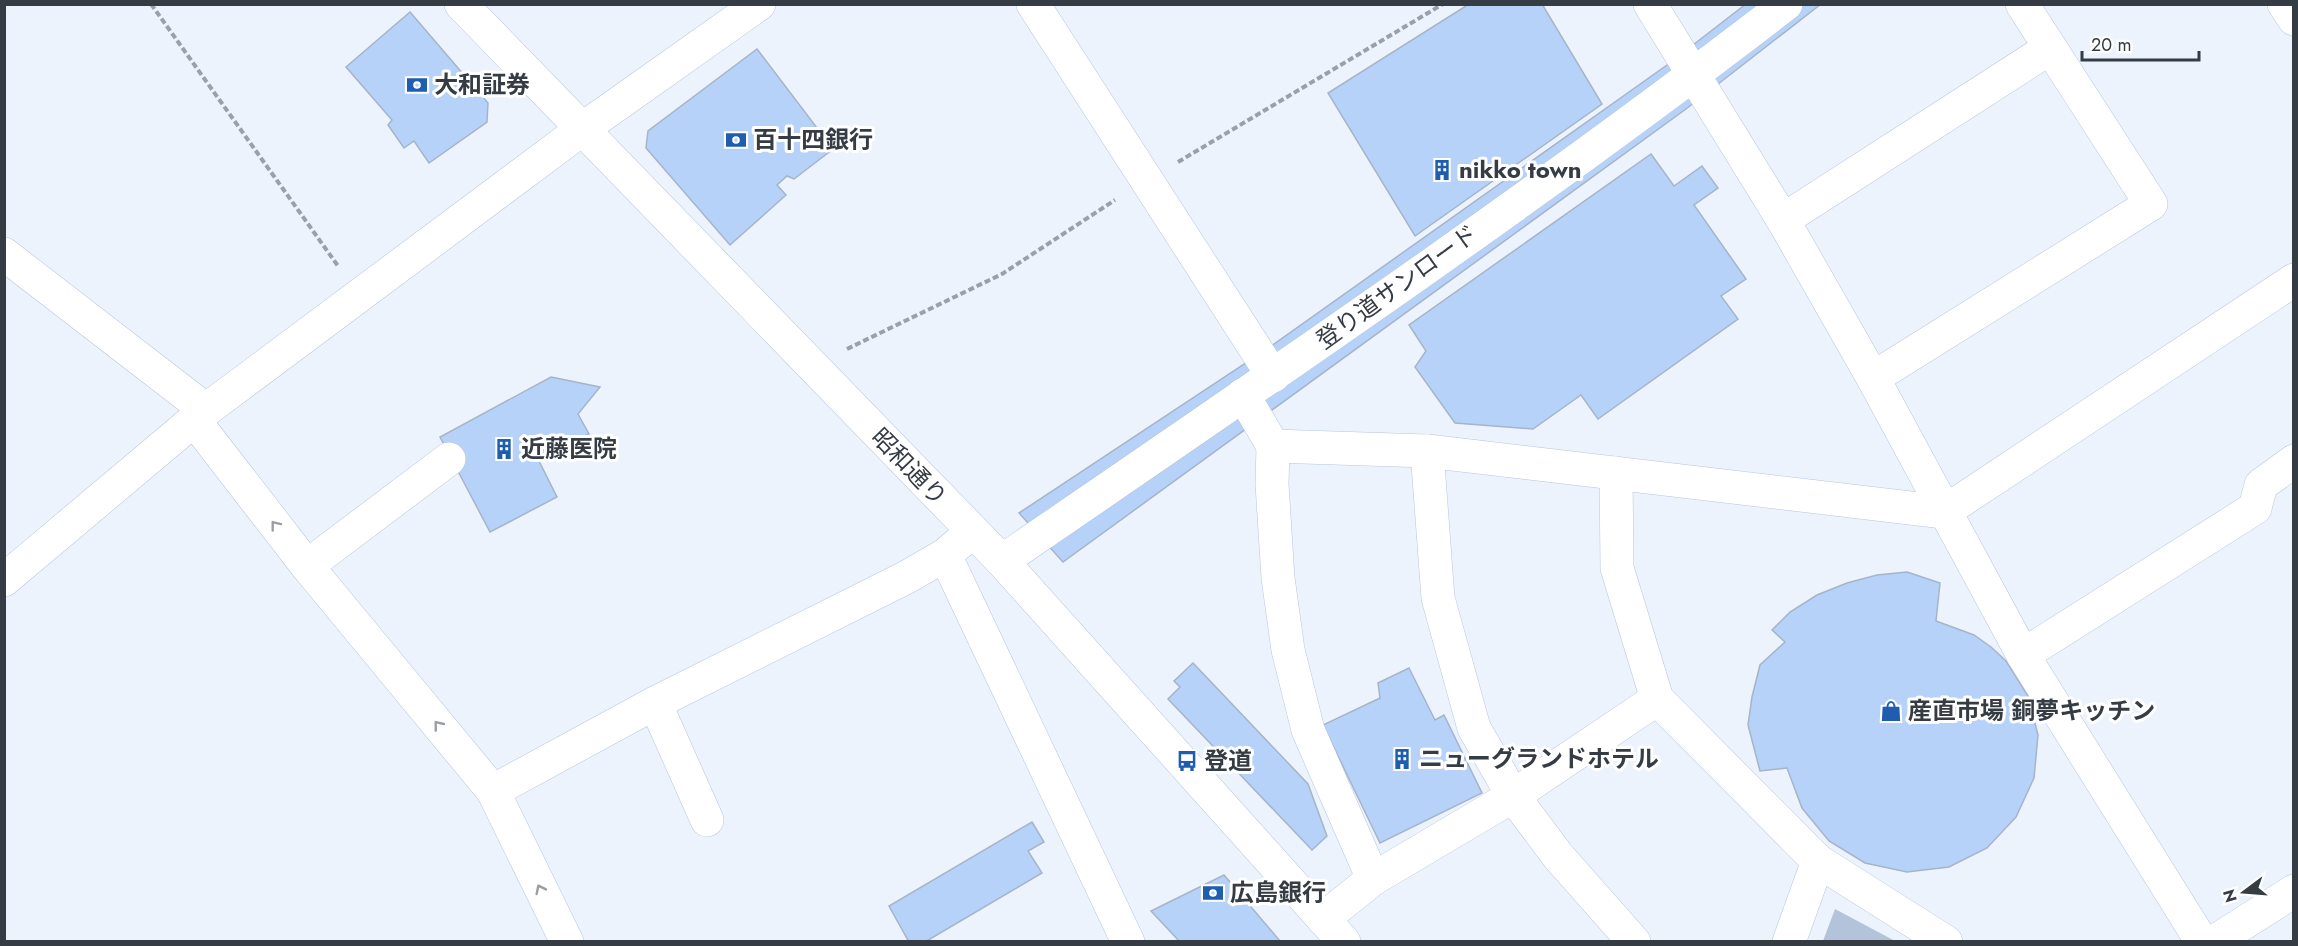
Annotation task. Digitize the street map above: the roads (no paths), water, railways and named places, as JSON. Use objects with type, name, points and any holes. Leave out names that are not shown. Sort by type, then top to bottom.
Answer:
[{"type":"street","name":"昭和通り","points":[[461,4],[1002,561],[1333,934]]},
{"type":"street","points":[[4,580],[200,415],[581,130],[759,4]]},
{"type":"street","points":[[1033,4],[1273,376]]},
{"type":"street","points":[[1650,4],[1783,220],[1873,378],[2023,655],[2202,942]]},
{"type":"street","name":"登り道サンロード","points":[[1002,561],[1273,376],[1695,75],[1786,4]]},
{"type":"street","points":[[1873,378],[2151,204],[2022,4]]},
{"type":"street","points":[[2284,4],[2294,19]]},
{"type":"street","points":[[1783,220],[2050,48]]},
{"type":"street","points":[[4,254],[200,415],[307,566],[493,791],[562,940]]},
{"type":"street","points":[[1273,446],[1427,451],[1944,512],[2294,280]]},
{"type":"street","points":[[1243,395],[1273,446],[1272,484],[1278,578],[1288,650],[1308,730],[1373,879]]},
{"type":"street","points":[[1427,451],[1438,598],[1474,728],[1513,796],[1558,856],[1634,942]]},
{"type":"street","points":[[307,566],[449,459]]},
{"type":"street","points":[[2023,655],[2255,508],[2261,485],[2294,461]]},
{"type":"street","points":[[1616,474],[1617,568],[1657,699],[1818,861],[1946,942]]},
{"type":"street","points":[[493,791],[654,703],[907,577],[945,555],[972,532]]},
{"type":"street","points":[[945,555],[1128,942]]},
{"type":"street","points":[[1333,934],[1373,879],[1513,796],[1657,699]]},
{"type":"street","points":[[654,703],[707,820]]},
{"type":"street","points":[[1789,942],[1818,861]]},
{"type":"street","points":[[2214,942],[2294,891]]},
{"type":"place","name":"大和証券","points":[[417,85]]},
{"type":"place","name":"百十四銀行","points":[[736,140]]},
{"type":"place","name":"nikko town","points":[[1442,170]]},
{"type":"place","name":"近藤医院","points":[[504,449]]},
{"type":"place","name":"産直市場 銅夢キッチン","points":[[1891,711]]},
{"type":"place","name":"ニューグランドホテル","points":[[1402,759]]},
{"type":"place","name":"登道","points":[[1187,761]]},
{"type":"place","name":"広島銀行","points":[[1213,893]]}]
